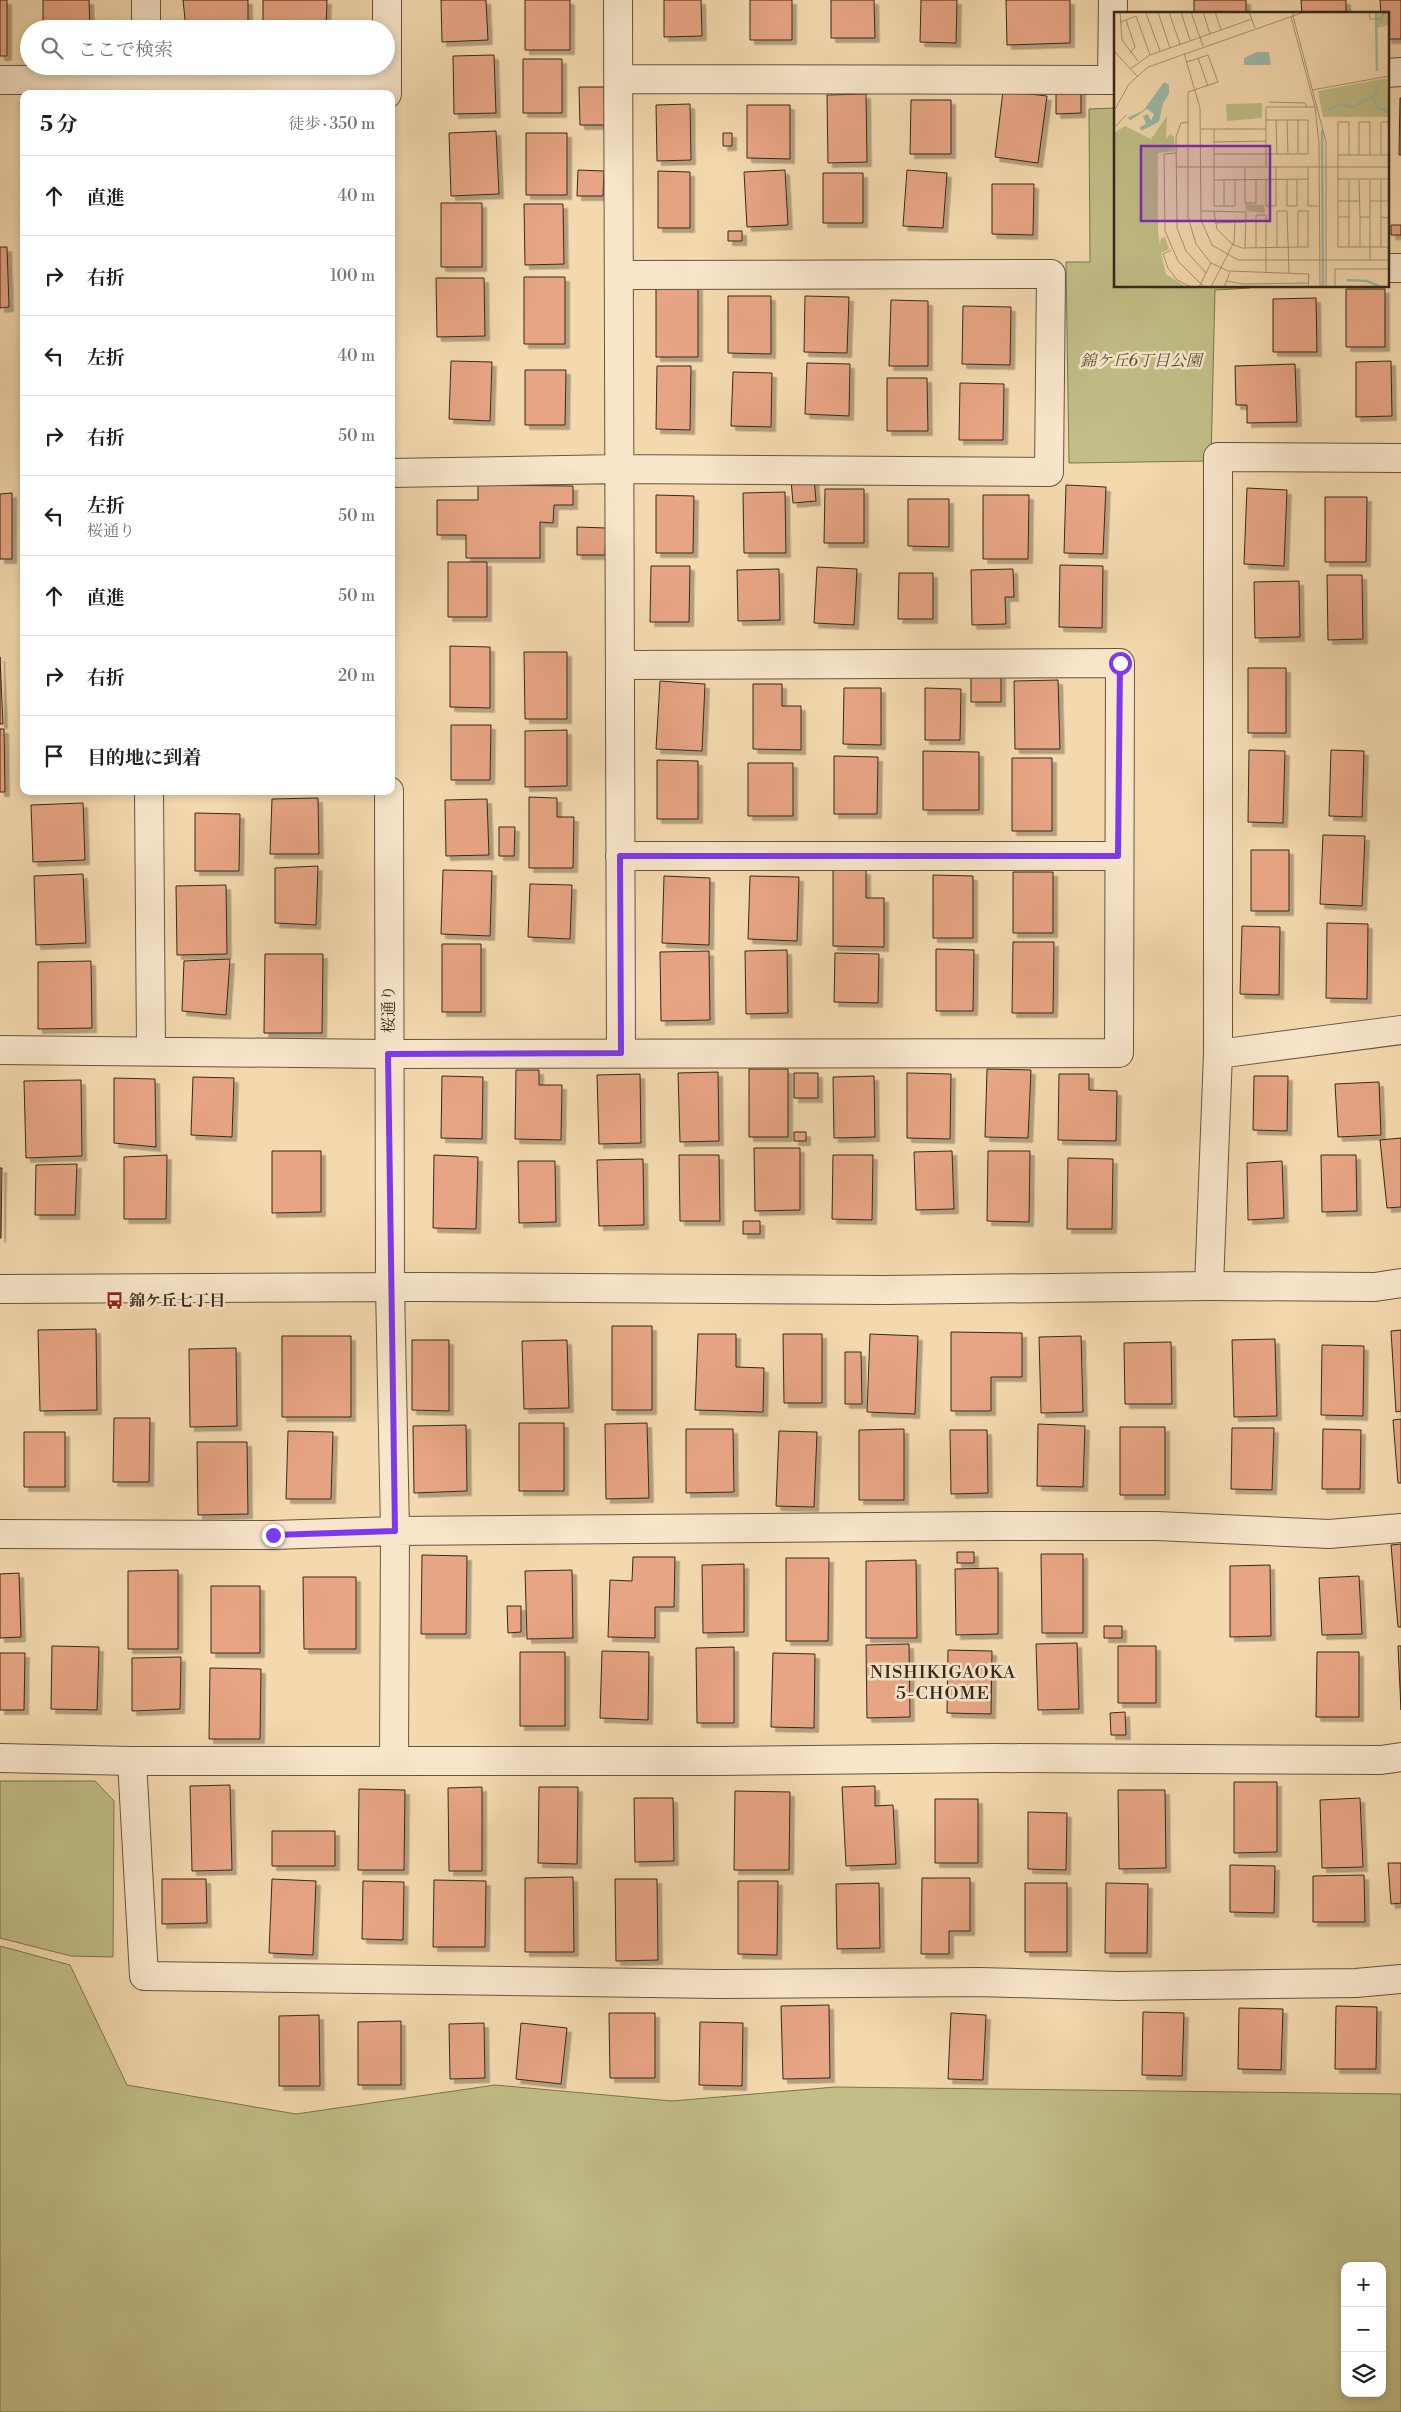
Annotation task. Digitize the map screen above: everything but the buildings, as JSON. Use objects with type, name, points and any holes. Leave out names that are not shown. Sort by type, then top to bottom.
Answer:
[{"type":"street","points":[[146,0],[146,20]]},
{"type":"street","points":[[387,0],[387,20]]},
{"type":"street","points":[[618,0],[621,1053]]},
{"type":"street","points":[[619,79],[1112,80],[1113,0]]},
{"type":"street","points":[[1388,72],[1401,72]]},
{"type":"street","points":[[0,80],[147,80],[387,87]]},
{"type":"street","points":[[1388,268],[1401,268]]},
{"type":"street","points":[[395,473],[619,469],[1049,472],[1051,274],[619,275]]},
{"type":"street","points":[[1209,1286],[1218,1054],[1218,457],[1401,458]]},
{"type":"street","points":[[0,1050],[150,1050],[388,1054],[1119,1053],[1118,856],[1120,663],[620,665]]},
{"type":"street","points":[[150,795],[150,1050]]},
{"type":"street","name":"桜通り","points":[[389,795],[388,1054],[395,1531],[394,1761]]},
{"type":"street","points":[[620,856],[1118,856]]},
{"type":"street","points":[[1218,1054],[1401,1030]]},
{"type":"street","points":[[0,1289],[390,1287],[886,1290],[1209,1286],[1375,1287],[1401,1283]]},
{"type":"street","points":[[0,1534],[273,1535],[395,1531],[1157,1526],[1329,1534],[1401,1528]]},
{"type":"street","points":[[0,1758],[132,1761],[728,1761],[993,1758],[1381,1760],[1401,1757]]},
{"type":"street","points":[[132,1761],[144,1976],[718,1984],[979,1982],[1118,1986],[1356,1984],[1401,1979]]},
{"type":"green space","name":"錦ケ丘6丁目公園","points":[[1114,108],[1114,288],[1250,288],[1215,290],[1211,461],[1069,463],[1066,262],[1090,262],[1089,109]]},
{"type":"green space","points":[[0,1781],[95,1781],[114,1801],[113,1957],[71,1956],[0,1938]]},
{"type":"green space","points":[[0,1946],[70,1965],[127,2085],[296,2114],[495,2085],[672,2101],[835,2087],[1401,2094],[1401,2412],[0,2412]]},
{"type":"place","name":"錦ケ丘七丁目","points":[[115,1300]]},
{"type":"district","name":"NISHIKIGAOKA 5-CHOME","points":[[943,1682]]},
{"type":"route","points":[[273,1535],[395,1531],[388,1054],[621,1053],[620,856],[1118,856],[1120,663]]}]
